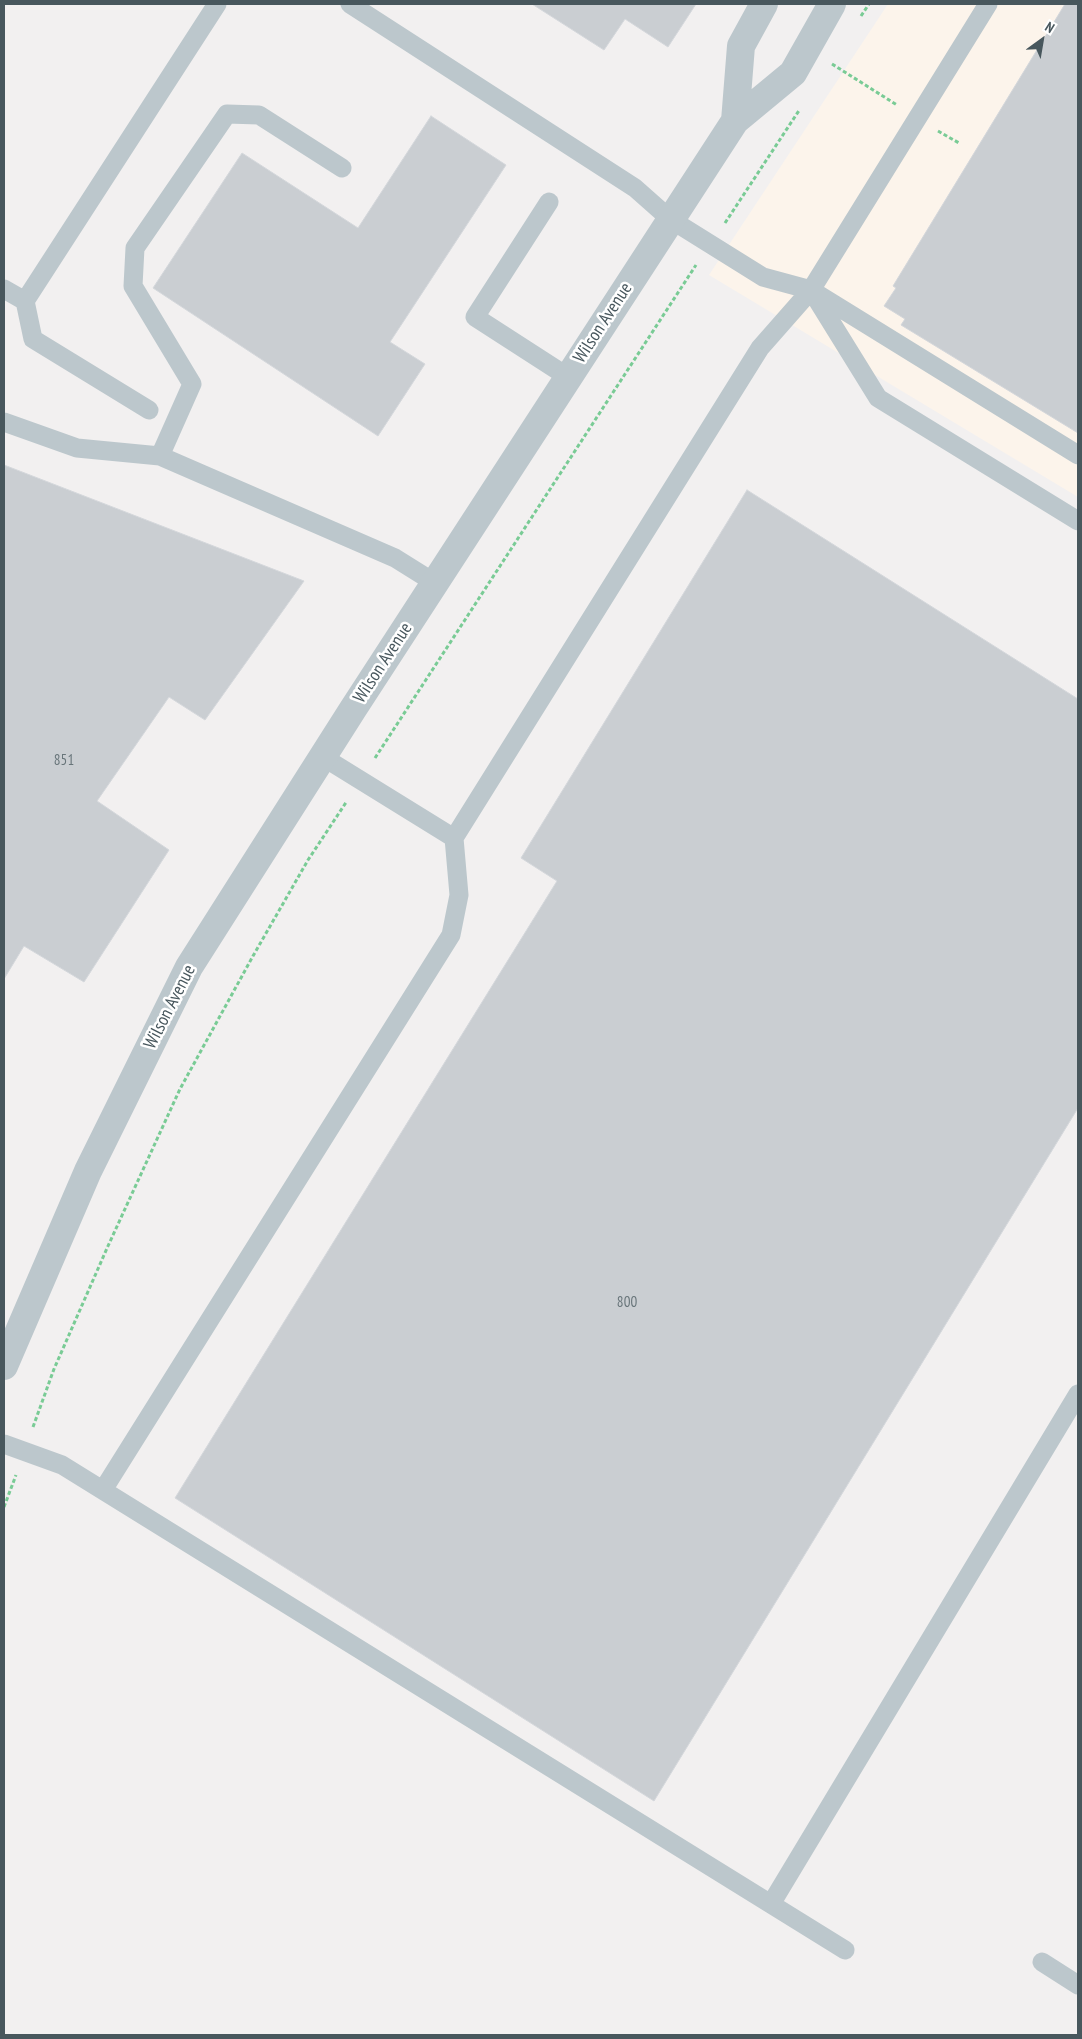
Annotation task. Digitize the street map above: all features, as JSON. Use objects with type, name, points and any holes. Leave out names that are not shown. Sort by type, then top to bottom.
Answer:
[{"type":"street","points":[[735,121],[741,46],[764,4]]},
{"type":"street","name":"Wilson Avenue","points":[[4,1366],[88,1171],[189,967],[434,583],[735,121],[793,73],[832,4]]},
{"type":"lane","points":[[149,410],[33,339],[25,302],[217,4]]},
{"type":"lane","points":[[350,4],[635,188],[670,219],[763,277],[811,290],[1078,455]]},
{"type":"lane","points":[[103,1490],[451,935],[459,895],[454,838],[760,348],[811,290],[988,4]]},
{"type":"lane","points":[[160,456],[192,384],[133,286],[135,248],[227,114],[259,115],[342,168]]},
{"type":"lane","points":[[549,202],[475,317],[568,377]]},
{"type":"lane","points":[[4,289],[25,302]]},
{"type":"lane","points":[[811,290],[878,398],[1078,521]]},
{"type":"lane","points":[[4,422],[78,448],[160,456],[395,558],[434,583]]},
{"type":"lane","points":[[323,757],[454,838]]},
{"type":"lane","points":[[771,1904],[1078,1394]]},
{"type":"lane","points":[[4,1444],[62,1465],[844,1950]]},
{"type":"lane","points":[[1042,1962],[1078,1985]]},
{"type":"path","points":[[859,18],[869,4]]},
{"type":"path","points":[[830,63],[835,55]]},
{"type":"path","points":[[711,244],[803,104]]},
{"type":"path","points":[[4,1508],[54,1369],[108,1246],[180,1089],[253,956],[304,868],[360,780],[696,266],[692,258]]},
{"type":"shaded area","points":[[888,4],[1078,4],[1078,497],[709,275]]},
{"type":"building","points":[[532,4],[696,4],[668,47],[625,19],[604,50]]},
{"type":"building","points":[[1065,4],[1078,4],[1078,433],[901,325],[905,319],[884,306],[896,288],[893,286]]},
{"type":"building","points":[[431,116],[506,165],[390,342],[425,364],[378,436],[153,288],[242,153],[358,228]]},
{"type":"building","points":[[4,465],[304,581],[205,720],[169,697],[97,801],[169,850],[84,982],[24,946],[4,979]]},
{"type":"building","points":[[747,490],[1078,699],[1078,1108],[654,1801],[175,1498],[557,881],[521,858]]}]
